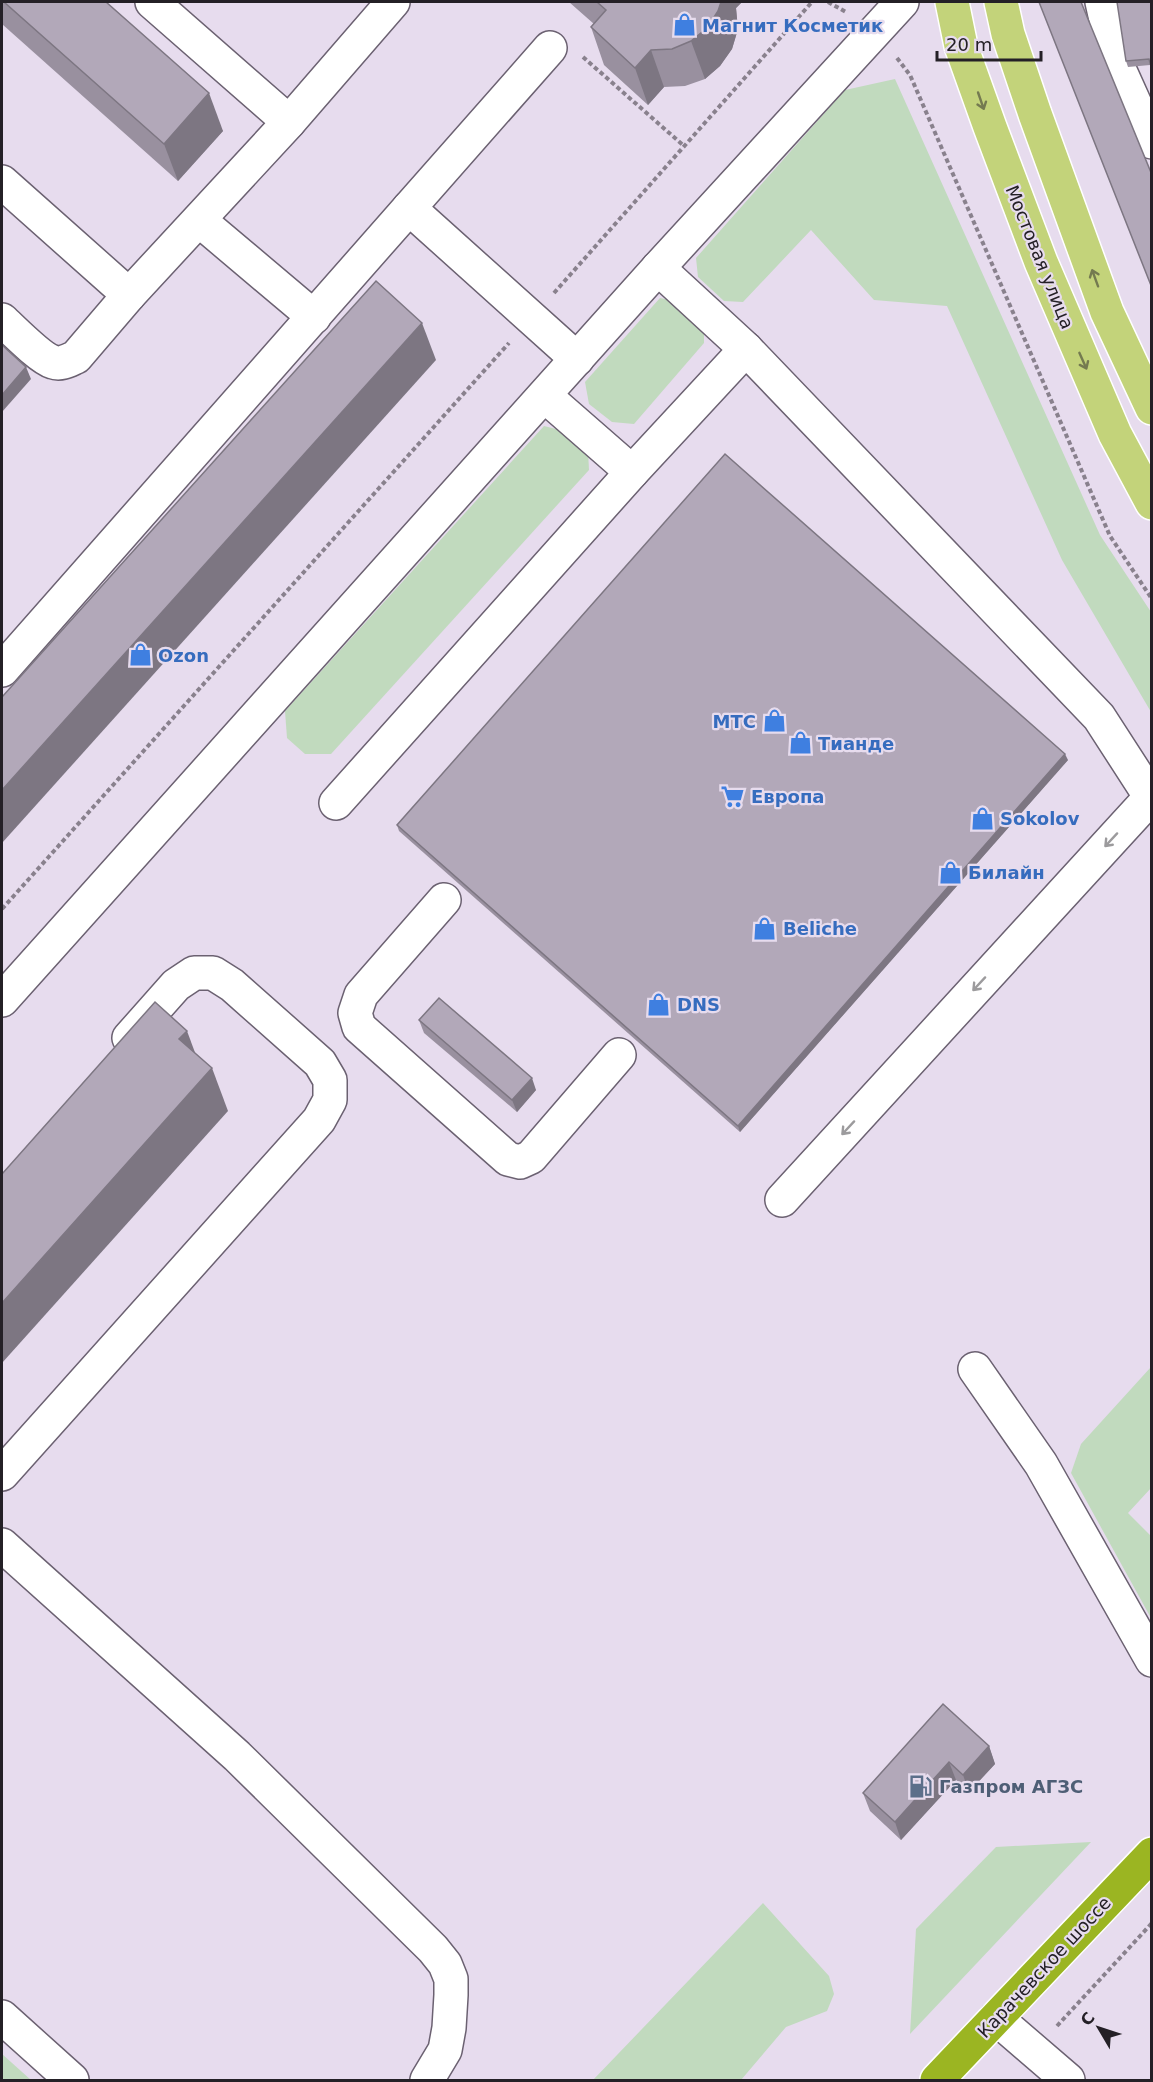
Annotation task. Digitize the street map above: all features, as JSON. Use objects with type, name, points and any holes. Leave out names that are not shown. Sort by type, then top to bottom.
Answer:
[{"type":"highway","name":"Карачевское шоссе","points":[[937,2080],[1152,1854]]},
{"type":"main road","name":"Мостовая улица","points":[[952,2],[962,46],[1041,262],[1115,434],[1152,503]]},
{"type":"main road","points":[[1001,2],[1008,34],[1035,114],[1107,312],[1152,408]]},
{"type":"street","points":[[152,2],[289,122]]},
{"type":"street","points":[[2,320],[53,362],[64,363],[76,357],[129,295],[289,122],[393,2]]},
{"type":"street","points":[[2,1000],[658,268],[902,2]]},
{"type":"street","points":[[1102,2],[1115,60],[1152,142]]},
{"type":"street","points":[[2,669],[550,48]]},
{"type":"street","points":[[2,182],[129,295]]},
{"type":"street","points":[[409,208],[577,359]]},
{"type":"street","points":[[199,220],[314,316]]},
{"type":"street","points":[[658,268],[746,349],[1099,717],[1151,798],[782,1200]]},
{"type":"street","points":[[336,803],[632,472],[746,349]]},
{"type":"street","points":[[545,396],[632,472]]},
{"type":"street","points":[[444,900],[361,995],[355,1013],[359,1027],[508,1160],[520,1162],[531,1156],[619,1055]]},
{"type":"street","points":[[2,1474],[319,1120],[330,1100],[330,1080],[320,1063],[232,985],[213,973],[194,973],[176,985],[112,1056]]},
{"type":"street","points":[[975,1369],[1041,1464],[1152,1660]]},
{"type":"street","points":[[2,1545],[237,1756],[445,1964],[451,1979],[449,2028],[445,2050],[427,2080]]},
{"type":"street","points":[[2,2017],[72,2080]]},
{"type":"street","points":[[996,2018],[1068,2080]]},
{"type":"path","points":[[2,909],[812,2]]},
{"type":"path","points":[[828,2],[877,30],[909,75],[1110,536],[1152,599]]},
{"type":"path","points":[[550,48],[576,51],[684,146]]},
{"type":"path","points":[[1034,2051],[1152,1923]]},
{"type":"green space","points":[[895,79],[1100,535],[1151,612],[1151,712],[1062,560],[947,306],[874,300],[811,230],[743,302],[724,301],[698,277],[696,258],[845,90]]},
{"type":"green space","points":[[660,298],[675,301],[704,326],[704,343],[634,424],[612,422],[589,404],[585,382]]},
{"type":"green space","points":[[544,426],[568,432],[588,451],[589,470],[331,754],[305,754],[287,738],[285,711]]},
{"type":"green space","points":[[1151,1367],[1151,1488],[1128,1513],[1151,1536],[1151,1618],[1071,1473],[1081,1444]]},
{"type":"green space","points":[[1091,1842],[910,2034],[916,1929],[996,1847]]},
{"type":"green space","points":[[763,1903],[829,1976],[834,1994],[827,2011],[786,2027],[741,2080],[593,2080]]},
{"type":"green space","points":[[2,2054],[31,2080],[2,2080]]},
{"type":"building","points":[[4,2],[106,2],[209,93],[164,144]]},
{"type":"building","points":[[597,2],[721,2],[707,28],[691,41],[672,49],[651,50],[635,68],[591,27],[606,10]]},
{"type":"building","points":[[1039,2],[1081,2],[1152,175],[1152,288]]},
{"type":"building","points":[[1117,2],[1152,2],[1152,70],[1149,59],[1126,61]]},
{"type":"building","points":[[376,281],[422,323],[2,790],[2,697]]},
{"type":"building","points":[[2,345],[26,367],[2,395]]},
{"type":"building","name":"Европа","points":[[725,454],[1065,754],[738,1126],[397,825]]},
{"type":"building","points":[[439,998],[532,1078],[512,1100],[419,1020]]},
{"type":"building","points":[[155,1002],[187,1031],[179,1039],[212,1068],[2,1303],[2,1174]]},
{"type":"building","points":[[943,1704],[989,1746],[963,1775],[949,1762],[895,1822],[863,1793]]},
{"type":"place","name":"Магнит Косметик","points":[[684,25]]},
{"type":"place","name":"Ozon","points":[[140,655]]},
{"type":"place","name":"МТС","points":[[774,721]]},
{"type":"place","name":"Тианде","points":[[800,743]]},
{"type":"place","name":"Европа","points":[[733,796]]},
{"type":"place","name":"Sokolov","points":[[982,818]]},
{"type":"place","name":"Билайн","points":[[950,872]]},
{"type":"place","name":"Beliche","points":[[765,928]]},
{"type":"place","name":"DNS","points":[[659,1004]]},
{"type":"place","name":"Газпром АГЗС","points":[[921,1786]]}]
